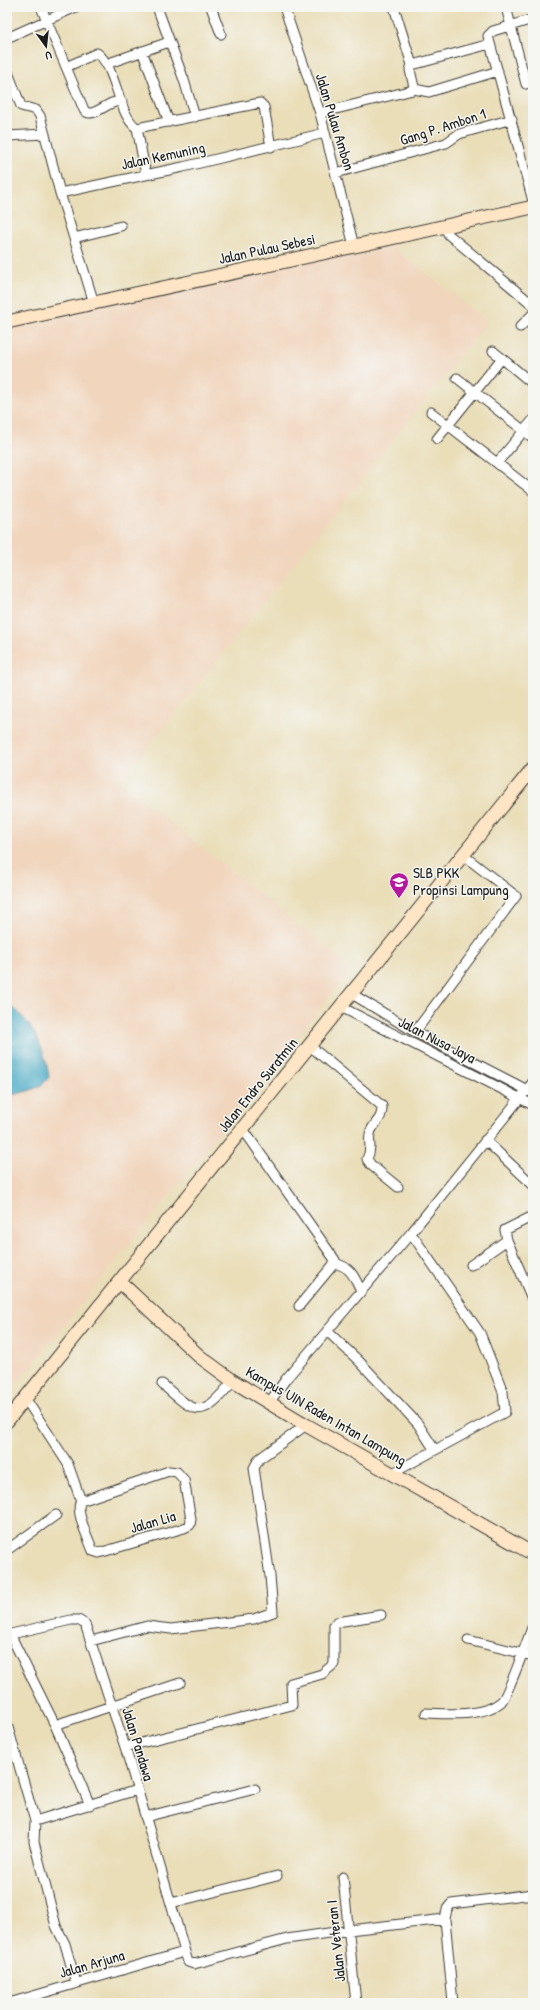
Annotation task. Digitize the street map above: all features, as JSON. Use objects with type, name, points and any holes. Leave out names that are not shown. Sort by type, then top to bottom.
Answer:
[{"type":"street","points":[[41,7],[86,113],[91,114],[116,101],[122,102]]},
{"type":"street","points":[[7,38],[76,7]]},
{"type":"street","points":[[157,7],[195,117]]},
{"type":"street","points":[[211,7],[221,34]]},
{"type":"street","name":"Jalan Pulau Ambon","points":[[284,7],[320,113],[354,246]]},
{"type":"street","points":[[506,7],[512,25],[526,84]]},
{"type":"street","points":[[396,8],[412,65],[410,70],[414,89]]},
{"type":"street","points":[[533,19],[489,34],[490,44],[533,201]]},
{"type":"street","points":[[108,65],[112,62],[169,42]]},
{"type":"street","points":[[412,65],[490,44]]},
{"type":"street","points":[[142,52],[169,122]]},
{"type":"street","points":[[66,67],[96,53],[108,65],[132,124],[137,128],[146,175]]},
{"type":"street","points":[[7,70],[22,108],[33,109],[38,112],[60,193],[94,304]]},
{"type":"street","points":[[320,113],[414,89],[429,92],[498,71]]},
{"type":"street","name":"Jalan Kemuning","points":[[137,128],[256,103],[262,104],[264,107],[271,147]]},
{"type":"street","name":"Gang P. Ambon 1","points":[[336,173],[446,143],[459,134],[512,120]]},
{"type":"street","name":"Jalan Kemuning","points":[[60,193],[271,147],[325,133]]},
{"type":"street","points":[[7,136],[45,134]]},
{"type":"street","name":"Jalan Pulau Sebesi","points":[[7,322],[533,207]]},
{"type":"street","points":[[74,238],[121,226]]},
{"type":"street","points":[[444,226],[449,235],[533,306]]},
{"type":"street","points":[[520,327],[533,314]]},
{"type":"street","points":[[493,351],[533,384]]},
{"type":"street","points":[[437,439],[502,358]]},
{"type":"street","points":[[457,378],[533,438]]},
{"type":"street","points":[[431,412],[533,491]]},
{"type":"street","points":[[497,463],[533,420]]},
{"type":"street","name":"Jalan Endro Suratmin","points":[[7,1421],[533,768]]},
{"type":"street","points":[[415,1032],[516,896],[463,855]]},
{"type":"street","name":"Jalan Nusa Jaya","points":[[352,994],[415,1032],[530,1091]]},
{"type":"street","name":"Jalan Nusa Jaya","points":[[341,1007],[533,1104]]},
{"type":"street","points":[[310,1046],[382,1106],[383,1114],[370,1133],[371,1150],[367,1159],[398,1187]]},
{"type":"street","points":[[268,1403],[286,1379],[411,1233],[485,1140],[521,1098],[530,1091],[533,1082]]},
{"type":"street","points":[[243,1129],[333,1257],[334,1263],[299,1306]]},
{"type":"street","points":[[485,1140],[533,1185]]},
{"type":"street","points":[[533,1216],[505,1230],[507,1240],[533,1301]]},
{"type":"street","points":[[393,1473],[434,1449],[505,1412],[506,1406],[503,1392],[480,1333],[411,1233]]},
{"type":"street","points":[[471,1265],[507,1240]]},
{"type":"street","points":[[334,1263],[344,1265],[349,1269],[361,1291]]},
{"type":"street","name":"Kampus UIN Raden Intan Lampung","points":[[120,1282],[200,1356],[233,1381],[268,1403],[533,1554]]},
{"type":"street","points":[[327,1331],[358,1360],[418,1424],[434,1449]]},
{"type":"street","points":[[162,1384],[188,1407],[199,1409],[206,1407],[216,1400],[233,1381]]},
{"type":"street","name":"Jalan Lia","points":[[25,1398],[68,1464],[81,1501],[79,1503],[79,1512],[88,1538],[96,1552],[177,1530],[190,1525],[191,1519],[184,1480],[177,1472],[170,1471],[81,1501]]},
{"type":"street","points":[[91,1641],[147,1626],[171,1629],[254,1619],[273,1612],[274,1606],[254,1468],[259,1459],[306,1424]]},
{"type":"street","points":[[7,1550],[56,1515]]},
{"type":"street","points":[[124,1747],[292,1705],[292,1682],[322,1674],[334,1664],[334,1625],[337,1622],[381,1615]]},
{"type":"street","name":"Jalan Pandawa","points":[[9,1634],[62,1621],[78,1620],[85,1624],[137,1790],[184,1952]]},
{"type":"street","points":[[426,1713],[463,1714],[496,1705],[503,1701],[524,1653],[533,1625]]},
{"type":"street","points":[[9,1634],[55,1725],[90,1804]]},
{"type":"street","points":[[468,1640],[533,1656]]},
{"type":"street","points":[[55,1725],[180,1683]]},
{"type":"street","points":[[7,1724],[35,1821],[35,1849],[56,1926],[65,1944],[76,1983]]},
{"type":"street","points":[[145,1817],[254,1789]]},
{"type":"street","points":[[35,1821],[137,1790]]},
{"type":"street","points":[[171,1903],[277,1876]]},
{"type":"street","name":"Jalan Veteran I","points":[[343,1877],[356,2003]]},
{"type":"street","points":[[453,2003],[445,1919],[447,1909],[451,1904],[533,1894]]},
{"type":"street","points":[[184,1952],[188,1962],[194,1964],[287,1939],[445,1919]]},
{"type":"street","name":"Jalan Arjuna","points":[[9,2003],[184,1952]]},
{"type":"shaded area","points":[[385,241],[487,322],[120,782],[345,963],[342,966],[349,972],[7,1396],[7,325]]},
{"type":"water","points":[[7,1003],[24,1018],[36,1036],[41,1046],[49,1077],[45,1082],[36,1088],[7,1096]]},
{"type":"place","name":"SLB PKK Propinsi Lampung","points":[[399,899]]}]
